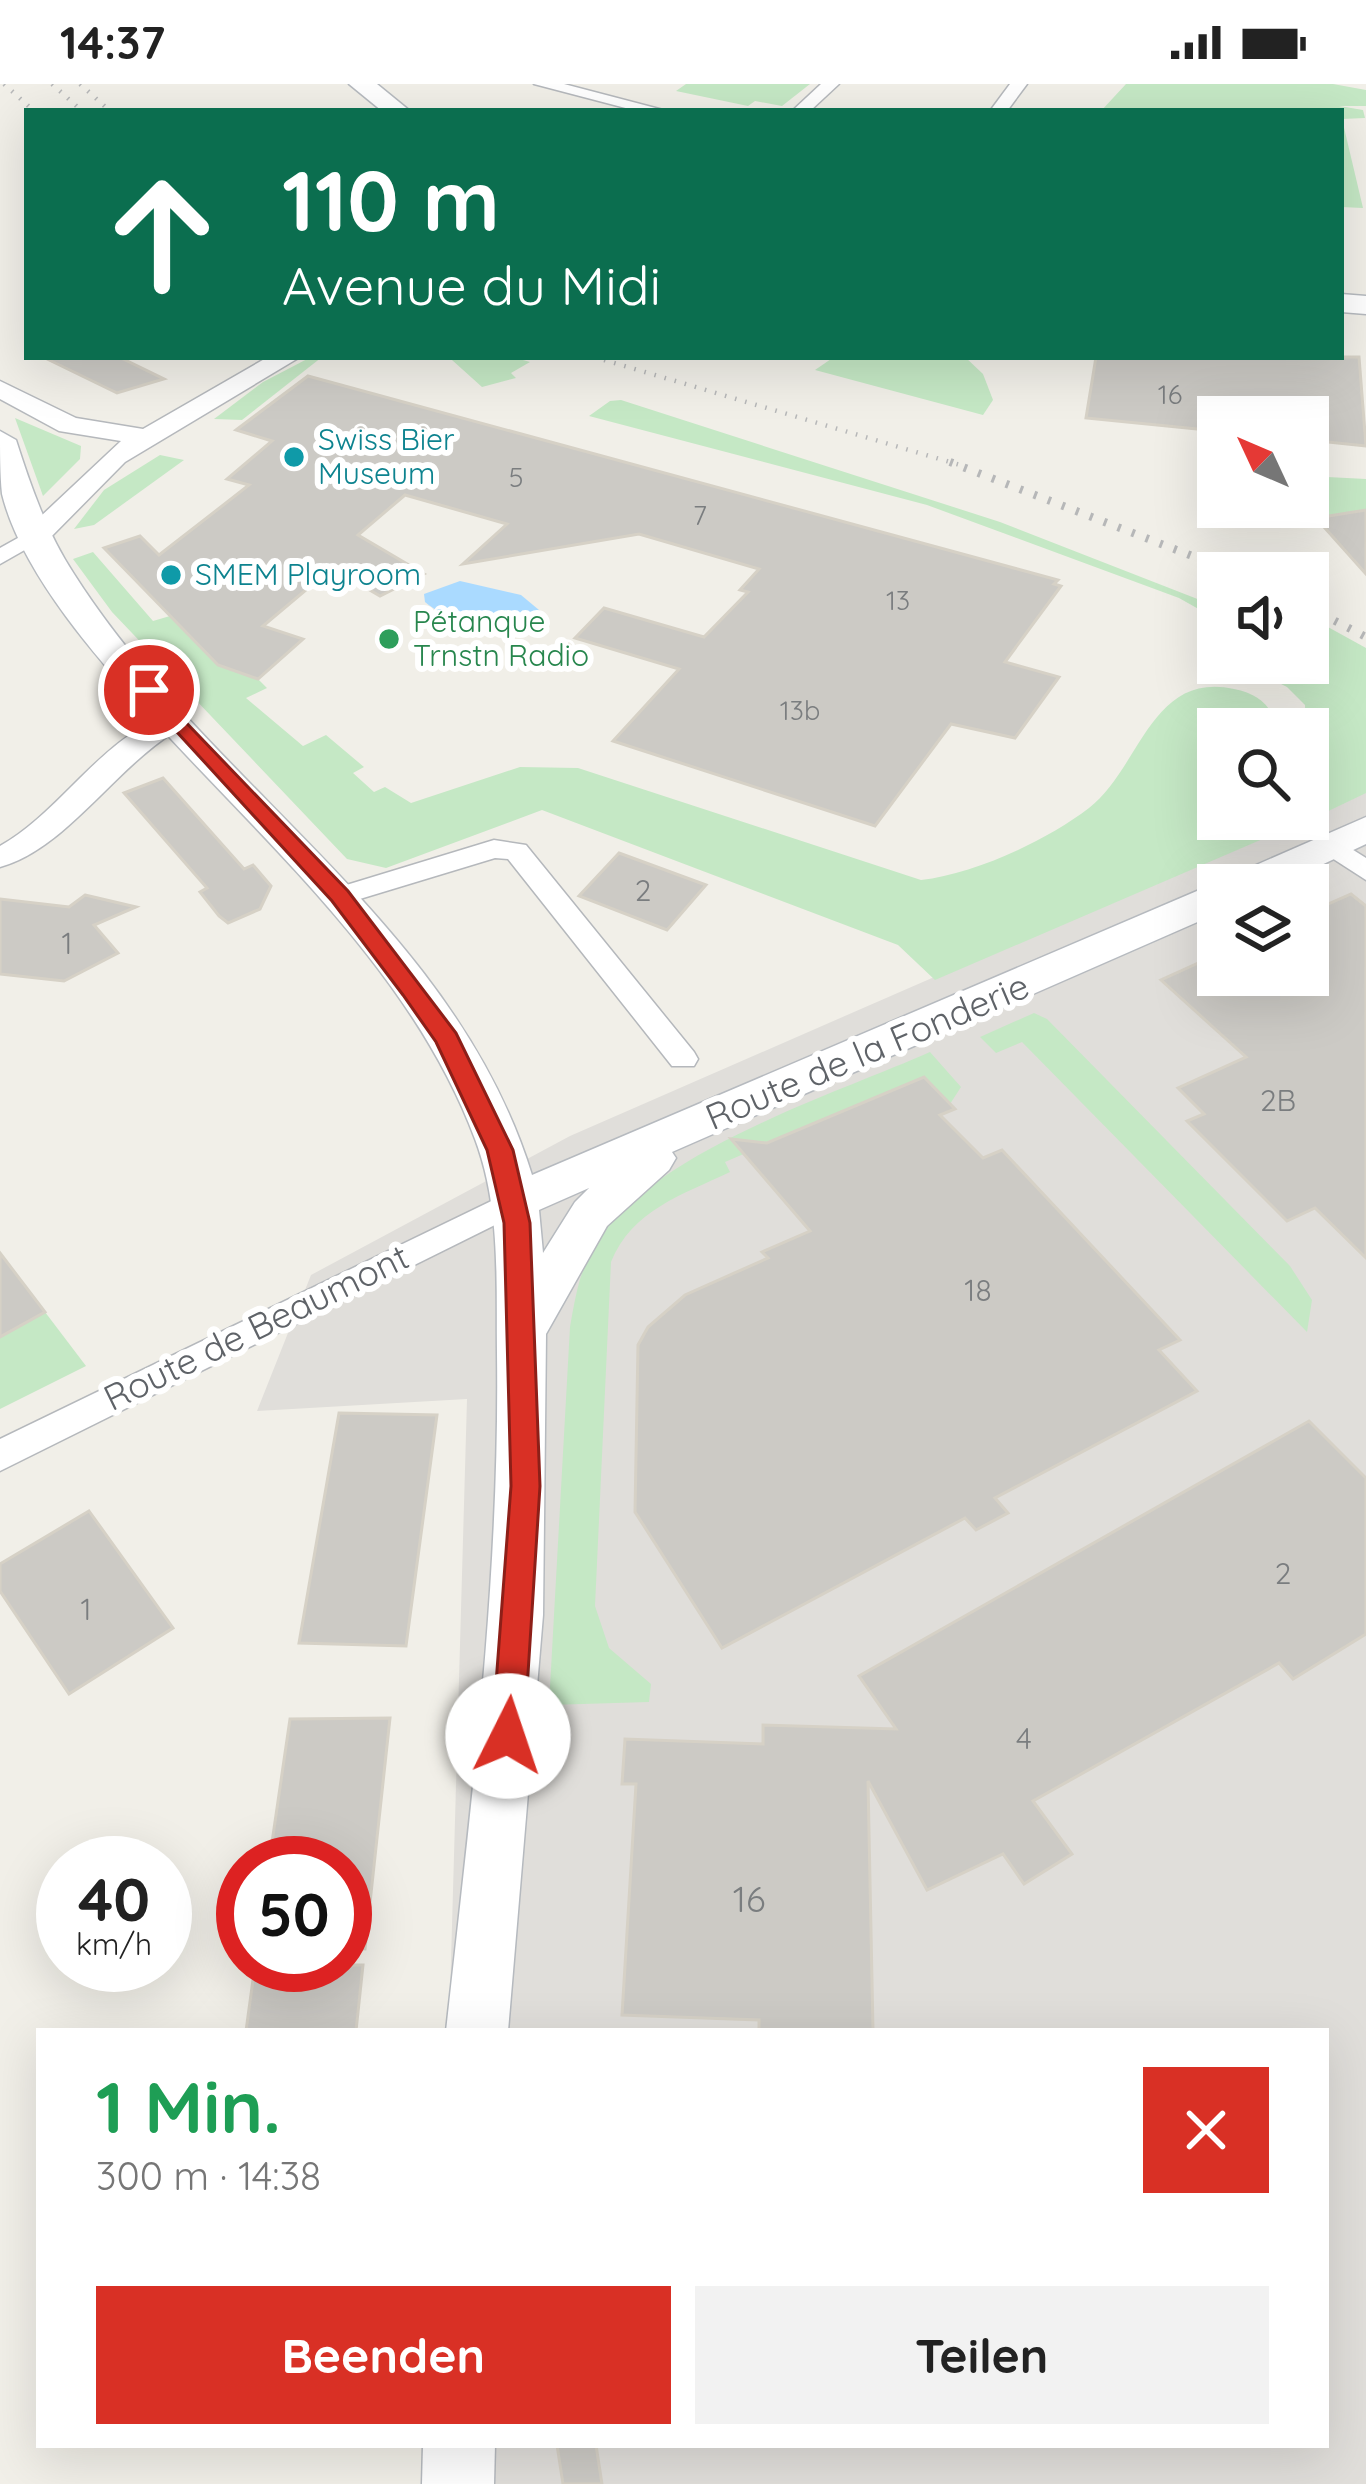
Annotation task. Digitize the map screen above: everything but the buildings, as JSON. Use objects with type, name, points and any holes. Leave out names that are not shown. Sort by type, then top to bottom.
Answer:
[{"type":"main road","points":[[361,84],[394,108]]},
{"type":"main road","points":[[0,440],[12,491],[57,582],[176,721],[340,896],[447,1039],[500,1150],[514,1202],[526,1486],[508,1736],[478,2028]]},
{"type":"main road","points":[[1290,864],[1348,837]]},
{"type":"main road","name":"Route de la Fonderie","points":[[514,1202],[1197,906]]},
{"type":"main road","points":[[521,1334],[608,1193],[711,1118]]},
{"type":"main road","points":[[458,2484],[459,2448]]},
{"type":"street","points":[[542,84],[646,108]]},
{"type":"street","points":[[581,108],[606,99],[626,84]]},
{"type":"street","points":[[803,108],[831,84]]},
{"type":"street","points":[[0,556],[33,539],[115,456],[282,360]]},
{"type":"street","points":[[0,389],[69,425],[144,437]]},
{"type":"street","points":[[0,858],[31,838],[143,738],[176,721]]},
{"type":"street","points":[[1348,837],[1366,871]]},
{"type":"street","points":[[340,896],[494,848],[516,851],[683,1059]]},
{"type":"street","name":"Route de Beaumont","points":[[0,1456],[514,1202]]},
{"type":"shaded area","points":[[1366,788],[1366,2484],[437,2484],[438,2448],[1329,2448],[1329,2028],[449,2028],[467,1399],[257,1411],[311,1275],[570,1136],[1248,840],[1329,840],[1329,805]]},
{"type":"green space","points":[[686,84],[810,84],[782,106],[755,101],[748,106],[676,91]]},
{"type":"green space","points":[[1126,84],[1333,84],[1366,90],[1366,106],[1339,106],[1363,110],[1365,118],[1344,119],[1344,108],[1104,108]]},
{"type":"green space","points":[[1344,127],[1363,208],[1344,207]]},
{"type":"green space","points":[[305,360],[318,360],[242,420],[214,419],[263,382]]},
{"type":"green space","points":[[452,360],[530,362],[511,373],[516,378],[482,387]]},
{"type":"green space","points":[[830,360],[968,360],[983,374],[993,400],[983,415],[815,370]]},
{"type":"green space","points":[[621,400],[1000,522],[1197,599],[1197,608],[927,505],[589,416],[610,401]]},
{"type":"green space","points":[[15,418],[81,446],[80,459],[43,496]]},
{"type":"green space","points":[[160,455],[184,460],[94,525],[74,529],[104,490]]},
{"type":"green space","points":[[1329,477],[1366,479],[1366,510],[1329,516]]},
{"type":"green space","points":[[93,552],[153,621],[170,616],[218,665],[258,679],[267,688],[246,698],[303,746],[326,735],[364,767],[353,773],[374,792],[385,787],[411,803],[520,767],[578,768],[921,880],[942,877],[1031,844],[1089,808],[1165,708],[1184,694],[1206,687],[1250,694],[1268,708],[1197,708],[1197,840],[1260,840],[935,980],[898,945],[542,810],[386,868],[347,859],[112,612],[73,559]]},
{"type":"green space","points":[[1329,628],[1366,648],[1366,793],[1329,811],[1329,708],[1305,708],[1281,684],[1329,684]]},
{"type":"green space","points":[[1034,1013],[1047,1019],[1290,1266],[1312,1300],[1307,1332],[1022,1042],[996,1053],[980,1037]]},
{"type":"green space","points":[[930,1052],[961,1087],[950,1104],[924,1077],[725,1162],[730,1172],[660,1206],[620,1244],[611,1262],[595,1606],[609,1648],[651,1684],[649,1702],[549,1705],[570,1327],[593,1248],[618,1214],[697,1156],[794,1108]]},
{"type":"green space","points":[[45,1312],[86,1366],[0,1409],[0,1337]]},
{"type":"water","points":[[460,581],[521,595],[545,615],[534,627],[504,635],[469,627],[425,602],[424,594]]},
{"type":"railway","points":[[4,84],[31,108]]},
{"type":"railway","points":[[52,84],[79,108]]},
{"type":"railway","points":[[80,84],[107,108]]},
{"type":"railway","points":[[604,360],[951,462]]},
{"type":"railway","points":[[951,462],[960,465]]},
{"type":"railway","points":[[951,462],[1197,558]]},
{"type":"railway","points":[[1329,618],[1366,637]]},
{"type":"place","name":"Swiss Bier Museum","points":[[294,457]]},
{"type":"place","name":"SMEM Playroom","points":[[171,575]]},
{"type":"place","name":"Pétanque Trnstn Radio","points":[[389,639]]},
{"type":"route","points":[[149,690],[340,896],[412,989],[447,1039],[500,1150],[517,1223],[526,1486],[508,1736]]}]
